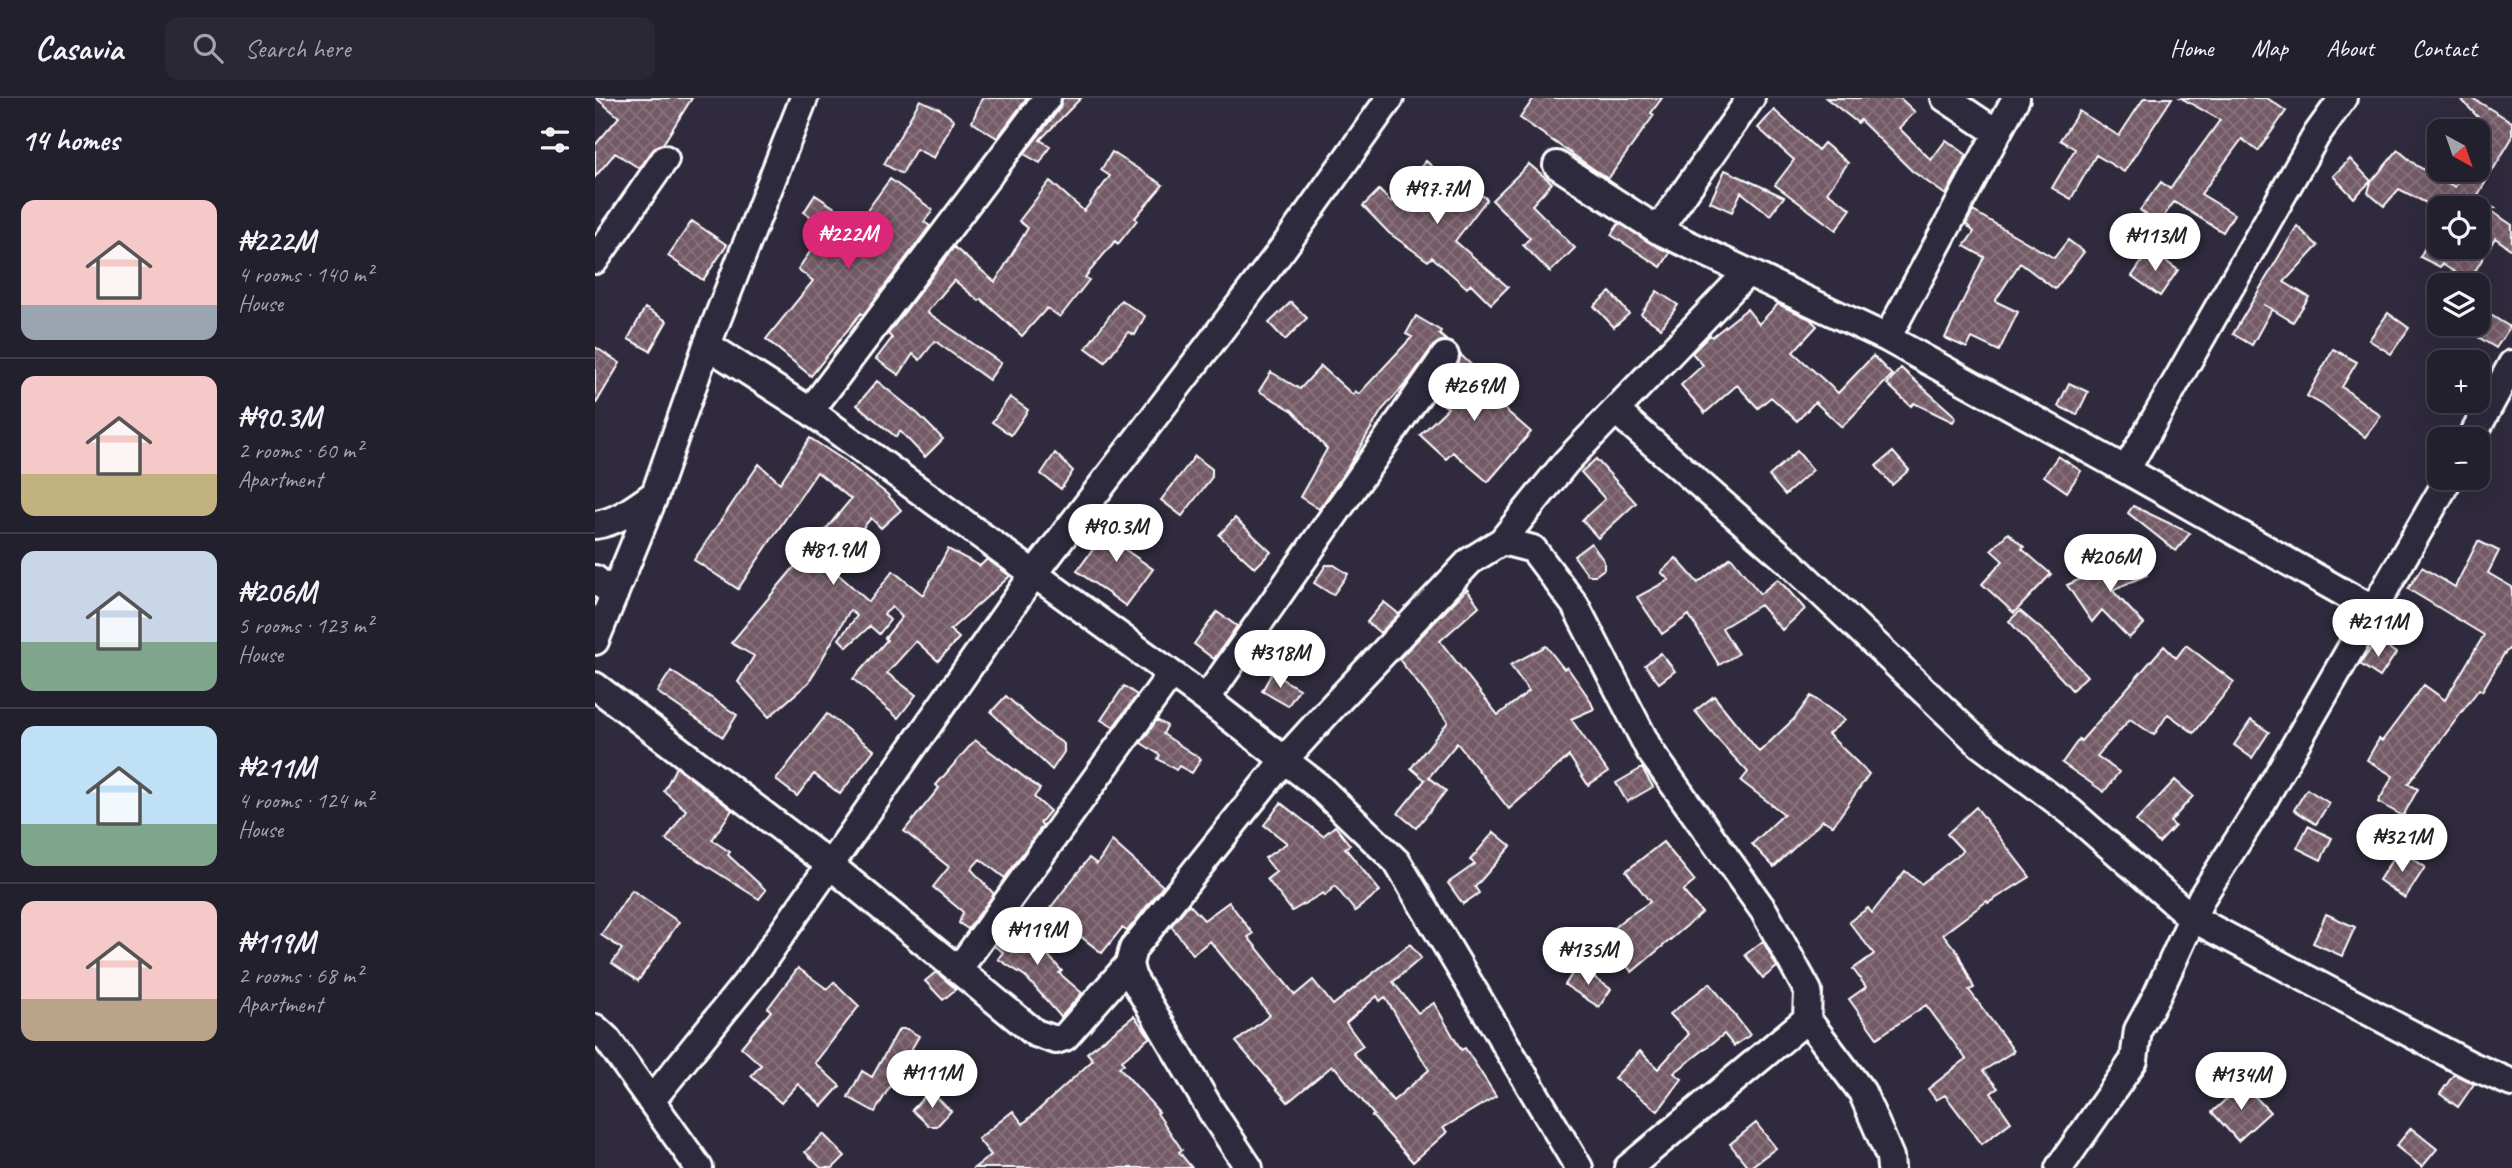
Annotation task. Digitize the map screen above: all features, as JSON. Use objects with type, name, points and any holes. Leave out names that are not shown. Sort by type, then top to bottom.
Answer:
[{"type":"street","points":[[595,641],[605,587],[655,494],[707,345],[804,98]]},
{"type":"street","points":[[810,411],[1047,98]]},
{"type":"street","points":[[651,1101],[755,972],[1034,574],[1284,247],[1390,98]]},
{"type":"street","points":[[1658,230],[1751,98]]},
{"type":"street","points":[[1945,98],[1996,132]]},
{"type":"street","points":[[1887,338],[2016,98]]},
{"type":"street","points":[[2126,470],[2316,134],[2343,98]]},
{"type":"street","points":[[600,241],[665,159]]},
{"type":"street","points":[[1556,165],[1658,230],[1887,338],[2374,610]]},
{"type":"street","points":[[595,686],[830,865],[1035,1033],[1056,1040],[1065,1037],[1129,964],[1133,949],[1285,760],[1470,561],[1503,541],[1566,462],[1747,274]]},
{"type":"street","points":[[707,345],[810,411],[1206,699],[1318,786],[1397,862],[1580,1168]]},
{"type":"street","points":[[1206,699],[1445,356]]},
{"type":"street","points":[[2478,427],[2512,364]]},
{"type":"street","points":[[1616,411],[1789,562],[1980,744],[2071,812],[2192,918],[2458,1059],[2512,1083]]},
{"type":"street","points":[[2059,1168],[2134,1060],[2138,1030],[2202,897],[2260,806],[2442,490]]},
{"type":"street","points":[[595,525],[607,523],[627,513],[655,494]]},
{"type":"street","points":[[1503,541],[1533,549],[1575,605],[1650,751],[1764,911],[1808,991],[1807,1019],[1862,1092],[1890,1157],[1891,1168]]},
{"type":"street","points":[[958,970],[1171,674]]},
{"type":"street","points":[[1129,964],[1132,976],[1212,1112],[1249,1168]]},
{"type":"street","points":[[1628,1168],[1807,1019]]},
{"type":"street","points":[[595,1028],[607,1039],[699,1168]]},
{"type":"building","points":[[596,98],[692,98],[663,144],[653,150],[639,168],[615,153],[595,177],[595,145],[619,117]]},
{"type":"building","points":[[982,98],[1027,98],[997,138],[972,122]]},
{"type":"building","points":[[1062,98],[1081,98],[1040,140],[1050,146],[1040,163],[1024,154],[1060,108]]},
{"type":"building","points":[[1534,98],[1662,98],[1651,113],[1654,115],[1608,179],[1520,118]]},
{"type":"building","points":[[1826,98],[1900,98],[1915,112],[1899,128],[1931,160],[1946,140],[1967,155],[1946,195],[1912,171],[1860,120],[1858,123]]},
{"type":"building","points":[[2144,98],[2172,98],[2124,172],[2096,155],[2071,199],[2052,188],[2075,149],[2060,140],[2079,111],[2119,136]]},
{"type":"building","points":[[2181,98],[2267,98],[2286,111],[2258,151],[2242,139],[2201,194],[2234,214],[2223,232],[2174,202],[2158,224],[2140,210],[2161,182],[2170,189],[2220,120]]},
{"type":"building","points":[[2460,98],[2472,98],[2512,122],[2512,138],[2490,175],[2490,119],[2480,119]]},
{"type":"building","points":[[920,100],[940,109],[954,120],[934,158],[916,149],[902,174],[884,164]]},
{"type":"building","points":[[1774,110],[1818,150],[1824,143],[1848,163],[1827,192],[1851,209],[1836,230],[1775,185],[1794,160],[1758,128]]},
{"type":"building","points":[[2398,150],[2427,172],[2427,182],[2446,182],[2455,187],[2458,182],[2486,182],[2477,196],[2427,196],[2427,203],[2399,189],[2384,206],[2368,193],[2371,182]]},
{"type":"building","points":[[1112,152],[1163,185],[1135,218],[1137,220],[1118,244],[1115,241],[1085,277],[1089,280],[1060,317],[1047,308],[1022,336],[981,299],[979,301],[954,280],[927,312],[1001,363],[989,380],[935,341],[920,360],[913,354],[899,375],[876,359],[892,338],[888,334],[954,247],[995,282],[1028,228],[1019,221],[1050,181],[1084,211],[1110,176],[1101,170]]},
{"type":"building","points":[[2350,159],[2371,181],[2354,198],[2333,176]]},
{"type":"building","points":[[1426,161],[1465,195],[1471,187],[1487,199],[1455,241],[1508,287],[1491,304],[1471,284],[1467,288],[1432,257],[1428,261],[1389,233],[1363,206],[1379,190],[1391,202]]},
{"type":"building","points":[[1529,164],[1552,183],[1532,205],[1575,248],[1550,272],[1523,245],[1530,238],[1492,200]]},
{"type":"building","points":[[1725,170],[1784,197],[1770,215],[1741,192],[1732,212],[1710,202]]},
{"type":"building","points":[[890,179],[933,210],[924,222],[930,226],[863,315],[861,313],[811,376],[766,339],[813,281],[798,269],[827,228],[804,212],[815,195],[858,223]]},
{"type":"building","points":[[2490,210],[2512,225],[2512,250],[2495,238],[2490,246]]},
{"type":"building","points":[[1973,211],[2054,258],[2068,240],[2084,252],[2055,289],[2020,263],[1995,301],[2018,312],[1999,351],[1972,338],[1967,348],[1945,338],[1984,257],[1964,246],[1974,232],[1966,224]]},
{"type":"building","points":[[692,221],[727,245],[703,280],[668,256]]},
{"type":"building","points":[[1619,223],[1670,253],[1661,267],[1611,235]]},
{"type":"building","points":[[2297,226],[2318,246],[2284,282],[2309,297],[2293,322],[2272,309],[2252,345],[2233,334]]},
{"type":"building","points":[[2427,244],[2427,259],[2482,259],[2474,273],[2456,273],[2442,264],[2440,267],[2420,257]]},
{"type":"building","points":[[2150,250],[2178,270],[2160,296],[2132,276]]},
{"type":"building","points":[[1657,291],[1678,305],[1661,328],[1641,314]]},
{"type":"building","points":[[1610,292],[1629,314],[1614,327],[1594,306]]},
{"type":"building","points":[[1121,300],[1145,316],[1135,335],[1128,332],[1105,362],[1086,348]]},
{"type":"building","points":[[1291,302],[1307,318],[1285,340],[1269,323]]},
{"type":"building","points":[[1778,304],[1810,319],[1817,326],[1793,352],[1838,393],[1873,356],[1892,375],[1842,427],[1815,402],[1797,421],[1771,397],[1758,408],[1737,385],[1705,413],[1681,385],[1703,365],[1692,353],[1710,335],[1712,337],[1747,309],[1759,324]]},
{"type":"building","points":[[645,308],[667,321],[650,351],[628,339]]},
{"type":"building","points":[[2388,313],[2409,328],[2391,354],[2369,340]]},
{"type":"building","points":[[2490,314],[2510,327],[2496,348],[2478,337],[2490,336]]},
{"type":"building","points":[[1416,316],[1441,331],[1439,334],[1446,340],[1433,346],[1409,380],[1382,410],[1347,469],[1319,509],[1300,497],[1327,449],[1293,411],[1259,391],[1271,372],[1300,389],[1321,366],[1353,395],[1355,391],[1359,394],[1412,337],[1406,334]]},
{"type":"building","points":[[595,347],[620,363],[595,405]]},
{"type":"building","points":[[2333,349],[2357,362],[2342,387],[2381,416],[2365,437],[2307,396]]},
{"type":"building","points":[[1460,354],[1499,392],[1492,398],[1531,432],[1488,482],[1453,452],[1446,459],[1420,435],[1448,408],[1435,398],[1458,365]]},
{"type":"building","points":[[1901,368],[1956,417],[1953,422],[1914,403],[1911,406],[1887,384]]},
{"type":"building","points":[[877,381],[918,414],[943,439],[925,457],[900,431],[896,437],[857,405]]},
{"type":"building","points":[[2069,383],[2088,392],[2077,415],[2058,406]]},
{"type":"building","points":[[1010,397],[1028,410],[1011,435],[992,422]]},
{"type":"building","points":[[810,438],[887,494],[901,510],[881,528],[871,518],[830,567],[869,602],[893,571],[923,595],[948,549],[980,566],[987,559],[1010,576],[950,630],[959,638],[938,661],[916,641],[887,673],[916,695],[898,718],[853,679],[887,640],[885,638],[902,617],[892,607],[884,614],[890,620],[879,634],[870,626],[847,647],[839,639],[857,616],[850,610],[809,682],[769,717],[738,682],[754,656],[731,643],[851,499],[817,472],[738,589],[694,560],[759,464],[780,483]]},
{"type":"building","points":[[1797,451],[1813,470],[1785,495],[1769,476]]},
{"type":"building","points":[[1893,452],[1909,470],[1892,485],[1876,466]]},
{"type":"building","points":[[1055,453],[1073,471],[1061,489],[1041,474]]},
{"type":"building","points":[[1195,456],[1212,469],[1212,477],[1182,516],[1161,500]]},
{"type":"building","points":[[2058,456],[2081,471],[2067,492],[2044,476]]},
{"type":"building","points":[[1596,459],[1636,503],[1598,538],[1582,520],[1605,499],[1581,472]]},
{"type":"building","points":[[2133,506],[2190,533],[2176,551],[2128,513]]},
{"type":"building","points":[[1121,516],[1138,532],[1123,548],[1153,569],[1126,606],[1077,571]]},
{"type":"building","points":[[1235,518],[1271,552],[1255,568],[1219,535]]},
{"type":"building","points":[[2008,533],[2051,574],[2014,613],[1982,584],[2003,561],[1991,550]]},
{"type":"building","points":[[2478,541],[2499,551],[2488,573],[2512,587],[2512,646],[2504,654],[2482,691],[2479,689],[2408,784],[2418,789],[2403,816],[2378,802],[2393,776],[2367,760],[2379,739],[2382,741],[2424,685],[2445,700],[2484,635],[2408,589],[2422,567],[2455,587]]},
{"type":"building","points":[[1591,543],[1604,561],[1604,569],[1596,575],[1588,575],[1574,556]]},
{"type":"building","points":[[2138,554],[2147,575],[2112,590],[2144,624],[2129,638],[2102,610],[2092,622],[2067,585]]},
{"type":"building","points":[[1731,557],[1760,594],[1778,579],[1805,609],[1782,630],[1760,605],[1722,628],[1738,654],[1719,665],[1689,615],[1662,634],[1637,597],[1669,580],[1661,572],[1676,558],[1698,583]]},
{"type":"building","points":[[1326,565],[1334,565],[1348,574],[1333,595],[1314,583]]},
{"type":"building","points":[[1467,589],[1479,606],[1440,641],[1498,715],[1529,691],[1510,665],[1546,646],[1564,669],[1567,667],[1589,698],[1594,709],[1571,719],[1608,772],[1588,785],[1569,756],[1509,809],[1457,743],[1429,777],[1446,791],[1416,828],[1398,813],[1425,780],[1411,768],[1448,722],[1399,659]]},
{"type":"building","points":[[1384,602],[1399,614],[1380,633],[1367,622]]},
{"type":"building","points":[[2020,611],[2053,639],[2087,676],[2072,690],[2009,621]]},
{"type":"building","points":[[1217,612],[1237,626],[1214,659],[1194,644]]},
{"type":"building","points":[[2377,640],[2396,653],[2380,677],[2360,664]]},
{"type":"building","points":[[2186,645],[2234,682],[2194,733],[2168,714],[2154,735],[2130,719],[2097,756],[2119,772],[2104,792],[2062,763],[2079,739],[2081,741],[2164,646],[2176,658]]},
{"type":"building","points":[[1661,653],[1675,671],[1659,683],[1645,665]]},
{"type":"building","points":[[671,671],[737,715],[723,737],[657,692]]},
{"type":"building","points":[[1272,673],[1299,689],[1288,706],[1262,691]]},
{"type":"building","points":[[1124,686],[1137,695],[1113,727],[1101,720]]},
{"type":"building","points":[[1006,696],[1042,729],[1064,744],[1064,752],[1052,770],[991,712]]},
{"type":"building","points":[[1714,696],[1759,752],[1794,719],[1811,696],[1845,720],[1828,734],[1869,774],[1833,826],[1823,820],[1774,867],[1752,844],[1784,814],[1741,781],[1748,772],[1695,711]]},
{"type":"building","points":[[827,714],[874,750],[840,794],[814,774],[797,796],[776,780]]},
{"type":"building","points":[[1157,720],[1167,726],[1163,734],[1201,759],[1192,773],[1179,766],[1176,770],[1158,759],[1160,755],[1141,743]]},
{"type":"building","points":[[2251,720],[2269,732],[2252,758],[2234,745]]},
{"type":"building","points":[[975,740],[1040,789],[1034,797],[1050,811],[1005,878],[980,859],[971,869],[994,894],[968,929],[959,923],[963,912],[933,887],[949,867],[904,831],[939,788],[936,785]]},
{"type":"building","points":[[676,767],[732,810],[712,840],[730,852],[728,855],[766,890],[759,899],[666,840],[686,810],[664,791]]},
{"type":"building","points":[[1642,768],[1653,787],[1627,802],[1616,783]]},
{"type":"building","points":[[2175,780],[2193,796],[2170,822],[2175,826],[2159,843],[2136,821]]},
{"type":"building","points":[[2307,789],[2329,803],[2316,824],[2294,810]]},
{"type":"building","points":[[1281,803],[1323,836],[1335,826],[1350,845],[1345,848],[1380,891],[1355,911],[1335,886],[1325,896],[1323,893],[1292,911],[1267,879],[1276,872],[1265,858],[1287,843],[1264,825]]},
{"type":"building","points":[[1976,807],[2030,877],[1988,903],[1987,901],[1943,934],[1958,953],[1974,988],[1969,990],[2014,1051],[1983,1071],[1998,1088],[1991,1093],[2011,1122],[1982,1144],[1945,1095],[1936,1100],[1928,1089],[1966,1059],[1926,1005],[1877,1038],[1849,999],[1866,987],[1853,969],[1874,954],[1849,922],[1868,908],[1872,913],[1905,871],[1921,884],[1963,851],[1947,834]]},
{"type":"building","points":[[2308,826],[2332,838],[2321,860],[2297,848]]},
{"type":"building","points":[[1494,832],[1511,846],[1475,887],[1479,893],[1463,904],[1448,883],[1475,864],[1470,860]]},
{"type":"building","points":[[1112,841],[1163,886],[1127,931],[1122,928],[1102,953],[1048,911],[1089,858],[1097,864]]},
{"type":"building","points":[[1663,842],[1695,881],[1683,891],[1702,913],[1632,972],[1602,938],[1650,902],[1626,871]]},
{"type":"building","points":[[2399,849],[2425,867],[2405,898],[2379,880]]},
{"type":"building","points":[[632,890],[679,922],[638,981],[612,963],[622,949],[601,935]]},
{"type":"building","points":[[1229,902],[1253,934],[1248,937],[1295,995],[1313,980],[1333,1005],[1410,944],[1421,958],[1393,982],[1418,1013],[1434,1003],[1461,1050],[1465,1048],[1496,1096],[1443,1128],[1447,1132],[1413,1162],[1372,1116],[1374,1115],[1335,1067],[1332,1066],[1288,1102],[1236,1042],[1270,1015],[1210,941],[1193,954],[1171,926],[1189,904],[1204,920]],"holes":[[[1377,996],[1380,1001],[1385,997],[1429,1070],[1393,1101],[1353,1053],[1363,1046],[1346,1023]]]},
{"type":"building","points":[[2326,914],[2355,927],[2342,956],[2313,943]]},
{"type":"building","points":[[1015,918],[1062,971],[1059,973],[1082,993],[1061,1017],[1025,976],[998,959],[1003,952],[994,946]]},
{"type":"building","points":[[1763,941],[1777,967],[1763,978],[1745,955]]},
{"type":"building","points":[[1577,966],[1611,989],[1599,1007],[1565,985]]},
{"type":"building","points":[[798,968],[827,989],[834,982],[859,1006],[815,1063],[840,1086],[822,1106],[798,1084],[781,1103],[751,1076],[761,1065],[741,1047],[771,1011],[768,1008]]},
{"type":"building","points":[[936,972],[956,989],[943,1000],[925,981]]},
{"type":"building","points":[[1710,983],[1750,1035],[1734,1046],[1724,1034],[1674,1073],[1682,1079],[1658,1111],[1614,1078],[1640,1051],[1658,1069],[1689,1034],[1670,1014]]},
{"type":"building","points":[[1134,1016],[1150,1037],[1122,1061],[1124,1064],[1119,1067],[1159,1112],[1157,1113],[1182,1150],[1179,1152],[1192,1168],[974,1168],[991,1155],[978,1139],[1013,1111],[1023,1124],[1093,1060],[1087,1053]]},
{"type":"building","points":[[899,1029],[907,1029],[919,1036],[875,1112],[848,1097],[862,1071],[872,1077]]},
{"type":"building","points":[[2454,1074],[2474,1084],[2458,1107],[2440,1094]]},
{"type":"building","points":[[2243,1084],[2270,1112],[2238,1141],[2212,1112]]},
{"type":"building","points":[[930,1091],[951,1111],[937,1126],[929,1126],[912,1110]]},
{"type":"building","points":[[1756,1123],[1776,1148],[1749,1168],[1730,1144]]},
{"type":"building","points":[[2411,1128],[2437,1149],[2422,1167],[2396,1146]]},
{"type":"building","points":[[823,1134],[845,1156],[833,1168],[821,1168],[805,1152]]}]
